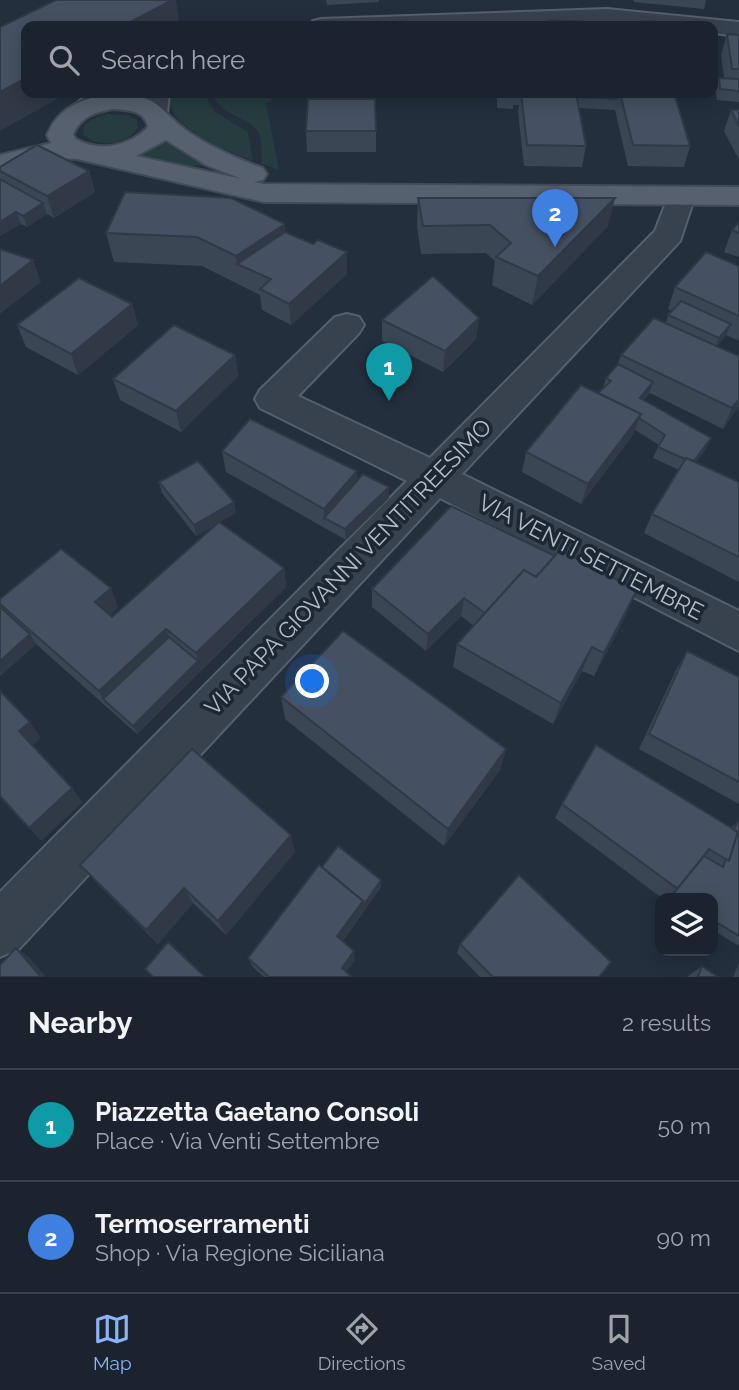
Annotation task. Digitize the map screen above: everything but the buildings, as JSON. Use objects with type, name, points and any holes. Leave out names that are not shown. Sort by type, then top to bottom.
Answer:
[{"type":"main road","points":[[0,151],[48,123],[107,103],[126,103],[157,109],[175,135],[249,173],[291,185],[350,195]]},
{"type":"main road","points":[[0,163],[55,150],[114,155],[141,146],[154,137],[157,109]]},
{"type":"main road","points":[[77,113],[64,124],[60,135],[65,144],[85,153],[264,193],[739,196]]},
{"type":"street","points":[[399,21],[602,8],[687,21]]},
{"type":"street","points":[[718,26],[739,29]]},
{"type":"street","points":[[77,113],[98,98]]},
{"type":"street","name":"VIA PAPA GIOVANNI VENTITREESIMO","points":[[0,930],[669,234],[681,195]]},
{"type":"street","name":"VIA VENTI SETTEMBRE","points":[[347,325],[273,399],[434,477],[739,632]]},
{"type":"green space","points":[[168,98],[207,98],[215,112],[248,132],[253,161],[200,136],[178,118]]},
{"type":"green space","points":[[214,98],[271,98],[272,101],[266,103],[279,170],[262,164],[261,139],[257,129],[222,108]]},
{"type":"green space","points":[[107,114],[128,115],[137,120],[138,128],[127,138],[112,143],[96,142],[83,134],[84,126],[92,119]]},
{"type":"green space","points":[[163,141],[203,165],[184,167],[137,156]]},
{"type":"place","name":"Termoserramenti","points":[[555,247]]},
{"type":"place","name":"Piazzetta Gaetano Consoli","points":[[389,401]]}]
